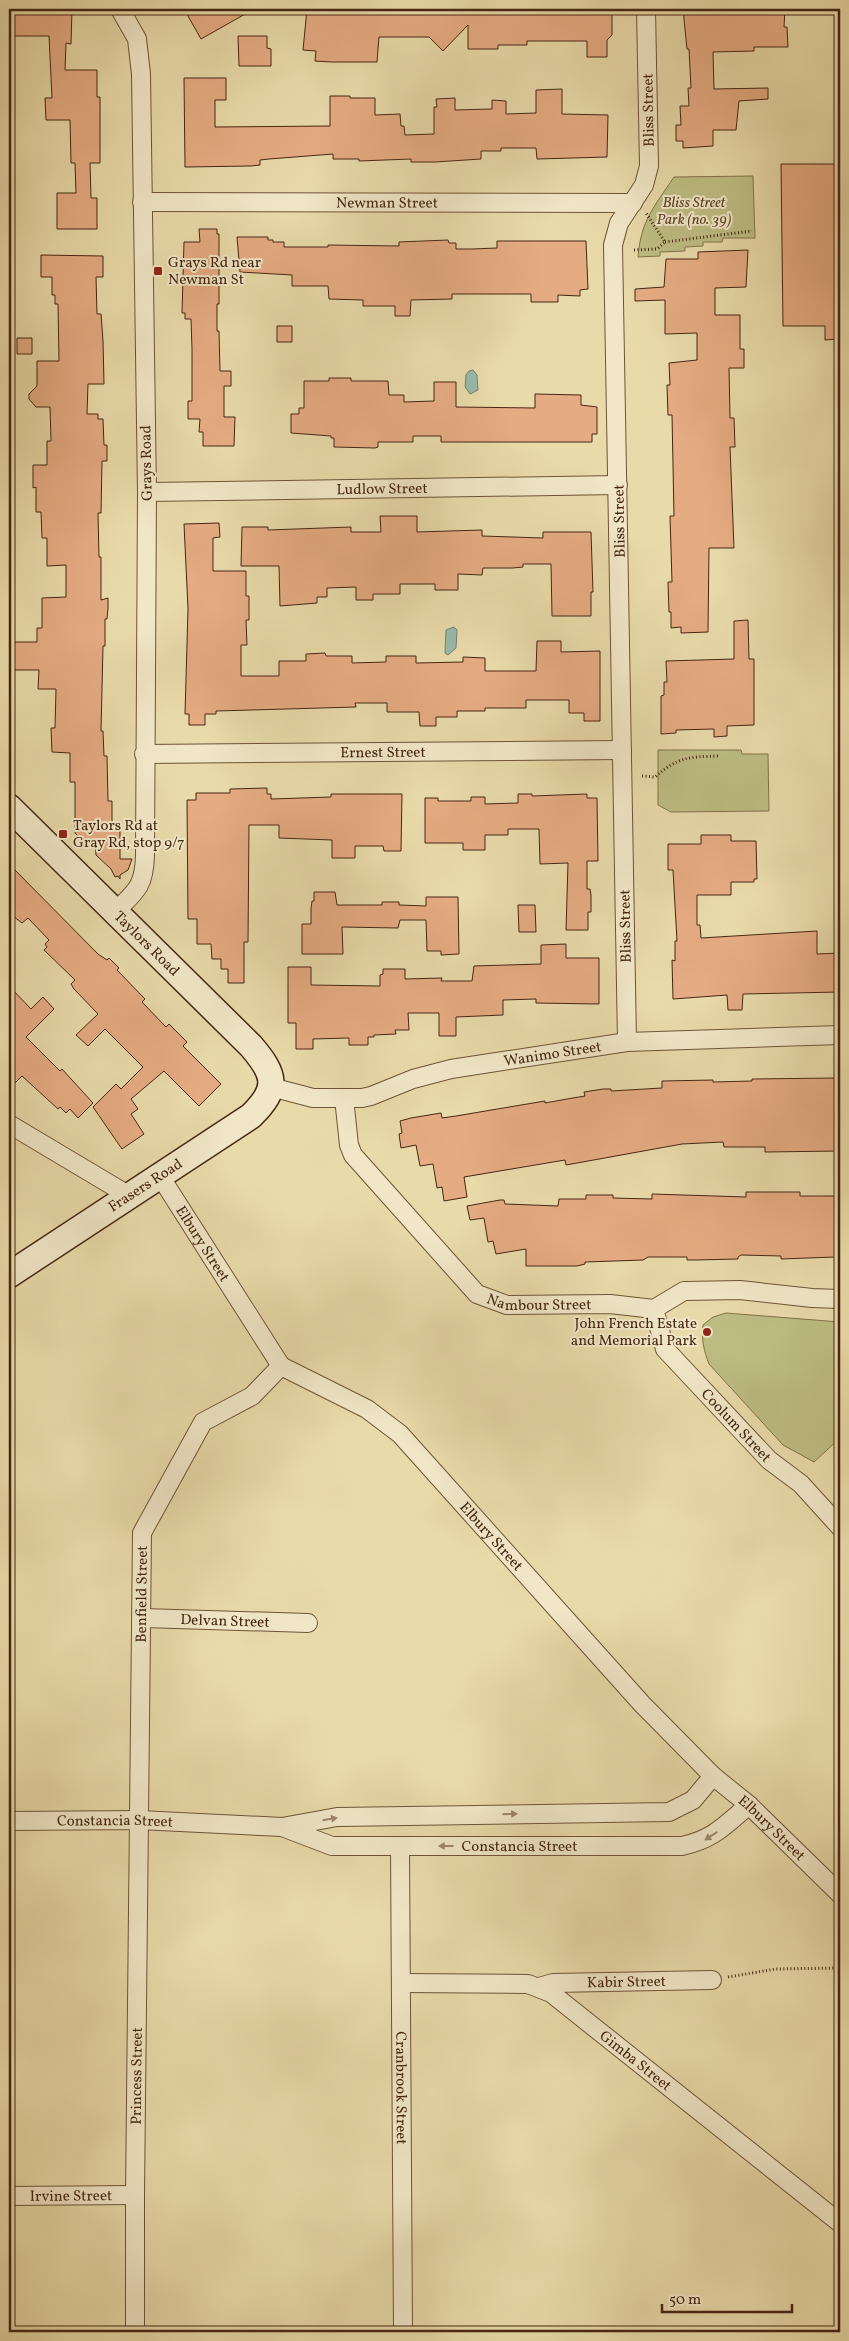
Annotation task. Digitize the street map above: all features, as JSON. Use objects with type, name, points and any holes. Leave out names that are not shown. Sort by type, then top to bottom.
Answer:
[{"type":"street","name":"Grays Road","points":[[115,912],[139,887],[144,875],[147,492],[140,54],[138,39],[120,9]]},
{"type":"street","name":"Bliss Street","points":[[627,1042],[613,245],[619,223],[639,208],[650,166],[646,9]]},
{"type":"street","name":"Newman Street","points":[[142,202],[639,208]]},
{"type":"street","name":"Ludlow Street","points":[[147,492],[618,485]]},
{"type":"street","name":"Ernest Street","points":[[144,754],[622,750]]},
{"type":"street","name":"Taylors Road","points":[[9,807],[251,1046],[271,1073],[271,1087]]},
{"type":"street","name":"Wanimo Street","points":[[271,1087],[313,1098],[371,1096],[413,1079],[451,1069],[627,1042],[840,1036]]},
{"type":"street","name":"Frasers Road","points":[[9,1275],[128,1195],[251,1116],[266,1098],[271,1087]]},
{"type":"street","name":"Nambour Street","points":[[344,1098],[349,1145],[353,1155],[477,1294],[507,1305],[610,1304],[654,1309]]},
{"type":"street","points":[[9,1124],[128,1195]]},
{"type":"street","name":"Elbury Street","points":[[160,1176],[281,1366],[367,1409],[400,1434],[636,1696],[713,1776],[749,1806],[840,1894]]},
{"type":"street","points":[[654,1309],[684,1291],[740,1290],[812,1298],[840,1299]]},
{"type":"street","name":"Coolum Street","points":[[654,1309],[665,1349],[769,1460],[801,1484],[840,1527]]},
{"type":"street","name":"Benfield Street","points":[[139,1820],[143,1618],[142,1533],[203,1422],[252,1396],[281,1366]]},
{"type":"street","name":"Delvan Street","points":[[143,1618],[308,1623]]},
{"type":"street","name":"Constancia Street","points":[[9,1820],[139,1820],[282,1827],[337,1817],[669,1812],[693,1800],[713,1776]]},
{"type":"street","name":"Constancia Street","points":[[282,1827],[332,1846],[682,1846],[702,1841],[715,1834],[749,1806]]},
{"type":"street","name":"Princess Street","points":[[135,2332],[139,1820]]},
{"type":"street","name":"Cranbrook Street","points":[[400,1846],[403,2332]]},
{"type":"street","name":"Kabir Street","points":[[539,1988],[553,1983],[712,1980]]},
{"type":"street","name":"Gimba Street","points":[[401,1983],[528,1984],[562,2000],[840,2222]]},
{"type":"street","name":"Irvine Street","points":[[9,2196],[135,2195]]},
{"type":"path","points":[[639,208],[665,242]]},
{"type":"path","points":[[634,250],[657,250],[665,242],[752,231]]},
{"type":"path","points":[[642,776],[655,777],[670,764],[690,757],[718,756]]},
{"type":"path","points":[[712,1980],[776,1968],[840,1968]]},
{"type":"green space","name":"Bliss Street Park (no. 39)","points":[[753,176],[755,238],[723,238],[722,242],[703,242],[703,246],[685,247],[685,251],[660,252],[660,256],[638,257],[645,223],[674,177]]},
{"type":"green space","points":[[658,750],[741,750],[742,754],[768,754],[769,811],[671,812],[658,805]]},
{"type":"green space","points":[[726,1313],[840,1322],[840,1438],[814,1462],[783,1445],[709,1364],[703,1345],[703,1325],[713,1317]]},
{"type":"shaded area","points":[[473,370],[477,375],[478,390],[470,394],[465,387],[466,375],[469,371]]},
{"type":"shaded area","points":[[454,627],[457,630],[456,648],[448,655],[445,653],[446,630]]},
{"type":"building","points":[[14,9],[72,9],[71,44],[66,43],[65,70],[97,70],[97,97],[100,97],[100,163],[90,163],[91,198],[97,198],[97,229],[57,229],[57,193],[76,193],[75,163],[71,163],[70,120],[46,120],[45,98],[52,98],[49,36],[12,36],[12,14]]},
{"type":"building","points":[[184,9],[254,9],[201,39]]},
{"type":"building","points":[[307,9],[612,9],[612,35],[607,40],[607,57],[587,57],[587,41],[527,41],[527,45],[498,45],[498,49],[468,49],[468,25],[443,51],[429,37],[379,37],[377,62],[315,61],[316,51],[303,50]]},
{"type":"building","points":[[683,9],[785,9],[784,27],[787,27],[788,47],[754,47],[754,51],[713,52],[714,89],[768,88],[768,99],[739,101],[736,130],[713,130],[713,146],[683,148],[683,141],[676,141],[676,125],[681,125],[680,106],[689,106],[688,88],[691,88],[689,49],[687,49]]},
{"type":"building","points":[[238,36],[267,36],[267,48],[271,49],[271,66],[239,66]]},
{"type":"building","points":[[184,78],[226,78],[226,100],[215,100],[215,127],[330,126],[330,96],[350,96],[350,98],[375,98],[375,115],[400,114],[401,126],[404,126],[405,135],[434,134],[434,107],[437,107],[436,99],[455,98],[455,110],[492,109],[492,100],[506,101],[506,114],[536,113],[536,90],[562,89],[562,114],[608,115],[607,157],[537,159],[536,148],[501,148],[501,151],[481,151],[481,159],[435,162],[411,162],[411,159],[359,161],[359,159],[333,159],[333,154],[260,160],[260,165],[251,166],[185,167]]},
{"type":"building","points":[[781,164],[835,164],[838,339],[825,340],[825,326],[783,326]]},
{"type":"building","points":[[199,229],[217,229],[217,234],[219,234],[217,331],[219,331],[220,371],[231,371],[231,386],[224,386],[224,417],[235,417],[234,446],[203,446],[203,432],[199,432],[200,419],[188,419],[188,401],[192,401],[192,349],[191,319],[185,319],[185,313],[182,313],[184,242],[200,242]]},
{"type":"building","points":[[237,237],[268,237],[268,240],[273,240],[273,242],[284,242],[284,247],[328,247],[328,245],[399,246],[399,242],[448,240],[449,243],[456,243],[456,249],[497,248],[497,241],[586,241],[588,289],[580,290],[580,296],[558,295],[558,302],[531,302],[531,294],[452,294],[452,299],[411,300],[410,316],[395,316],[395,306],[363,306],[363,300],[329,299],[328,286],[292,286],[292,275],[240,272]]},
{"type":"building","points":[[748,250],[746,287],[715,288],[715,315],[740,315],[740,349],[744,349],[744,368],[729,368],[730,418],[734,418],[735,447],[730,447],[734,548],[709,548],[708,632],[681,633],[681,627],[671,628],[671,612],[669,612],[668,582],[672,582],[670,516],[674,516],[672,415],[668,415],[667,385],[670,385],[669,363],[697,360],[697,333],[665,334],[665,300],[635,301],[635,289],[664,287],[666,259],[698,259],[698,252]]},
{"type":"building","points":[[41,255],[103,256],[103,277],[96,277],[97,314],[101,314],[104,384],[88,384],[87,414],[98,414],[98,419],[103,419],[104,445],[107,445],[107,461],[102,461],[101,513],[98,513],[101,600],[108,598],[107,619],[105,619],[105,646],[103,646],[101,731],[103,731],[104,756],[107,756],[108,801],[112,801],[112,830],[120,830],[120,859],[132,859],[128,870],[120,875],[120,879],[118,876],[115,877],[111,869],[96,855],[95,842],[84,842],[75,833],[75,782],[70,782],[70,753],[52,752],[51,728],[55,728],[56,689],[38,689],[39,670],[9,670],[9,642],[37,642],[37,628],[42,628],[42,598],[66,597],[66,565],[47,566],[47,538],[42,538],[41,512],[36,512],[36,487],[33,488],[33,465],[47,465],[47,441],[51,441],[50,407],[36,407],[29,399],[29,394],[37,386],[37,361],[59,361],[58,304],[55,304],[55,295],[52,295],[52,277],[41,277]]},
{"type":"building","points":[[277,326],[292,326],[292,342],[277,342]]},
{"type":"building","points":[[17,338],[32,338],[32,354],[17,354]]},
{"type":"building","points":[[329,378],[351,378],[351,381],[388,381],[389,395],[404,395],[404,402],[434,401],[434,382],[456,382],[456,407],[535,408],[535,394],[581,395],[581,405],[597,407],[597,434],[592,434],[592,442],[441,442],[441,436],[413,436],[413,442],[378,442],[378,447],[375,448],[334,447],[334,438],[331,438],[331,436],[291,433],[291,414],[299,414],[299,408],[304,408],[304,381],[329,381]]},
{"type":"building","points":[[380,516],[417,516],[417,532],[482,530],[482,536],[543,538],[543,532],[591,532],[593,592],[591,592],[591,616],[552,616],[551,564],[523,564],[523,567],[513,568],[483,568],[482,575],[458,574],[458,590],[435,590],[435,584],[400,584],[400,594],[373,594],[373,600],[356,600],[356,587],[327,588],[327,597],[317,597],[317,603],[280,606],[279,566],[241,566],[242,527],[268,527],[268,530],[351,527],[351,532],[381,532]]},
{"type":"building","points":[[219,523],[220,537],[213,538],[213,571],[246,571],[246,596],[249,596],[249,620],[246,620],[247,645],[241,645],[241,676],[279,676],[279,661],[306,661],[306,654],[325,653],[326,656],[352,656],[352,663],[386,662],[386,656],[416,656],[416,663],[463,662],[463,657],[485,658],[485,671],[536,671],[537,641],[561,641],[561,652],[600,651],[600,721],[584,721],[584,713],[569,713],[569,700],[526,700],[526,708],[485,708],[485,711],[457,711],[457,717],[436,717],[436,726],[420,726],[419,712],[387,712],[387,703],[355,703],[356,707],[216,711],[216,714],[205,714],[205,725],[189,725],[189,714],[185,714],[188,609],[184,524]]},
{"type":"building","points":[[748,620],[749,659],[754,659],[754,725],[727,726],[727,736],[714,737],[714,729],[676,730],[676,733],[661,734],[661,696],[664,695],[664,682],[667,682],[666,661],[734,659],[734,621]]},
{"type":"building","points":[[267,788],[267,794],[271,794],[271,799],[331,797],[331,794],[402,794],[401,851],[384,851],[383,846],[355,846],[355,858],[332,858],[332,840],[279,838],[279,825],[249,825],[248,942],[244,942],[244,983],[228,983],[228,969],[221,969],[221,959],[212,959],[211,944],[197,944],[197,919],[188,919],[187,800],[196,800],[196,793],[230,793],[230,789]]},
{"type":"building","points":[[518,794],[532,794],[532,796],[587,794],[587,798],[597,798],[598,861],[587,861],[587,889],[590,889],[591,895],[591,912],[588,912],[588,930],[566,930],[568,863],[540,864],[539,829],[508,829],[508,835],[485,835],[485,850],[463,850],[463,843],[425,843],[425,798],[438,798],[438,801],[471,801],[471,797],[485,797],[485,804],[518,803]]},
{"type":"building","points":[[701,835],[731,835],[731,841],[756,841],[757,879],[754,879],[754,882],[731,882],[731,895],[697,895],[697,925],[700,925],[701,938],[817,931],[817,954],[840,953],[840,992],[743,994],[742,1010],[728,1010],[727,995],[673,999],[672,960],[675,961],[675,941],[677,941],[673,870],[668,870],[668,844],[701,844]]},
{"type":"building","points":[[9,864],[98,954],[107,960],[109,958],[119,968],[117,970],[145,999],[142,1002],[166,1027],[169,1024],[187,1042],[183,1046],[221,1084],[199,1106],[164,1071],[131,1099],[138,1109],[131,1114],[144,1134],[122,1149],[93,1107],[116,1084],[121,1089],[143,1067],[105,1029],[88,1046],[76,1035],[98,1014],[74,989],[71,984],[75,980],[44,950],[47,947],[45,944],[49,940],[28,918],[22,923],[9,913]]},
{"type":"building","points":[[314,892],[335,892],[337,905],[382,905],[382,902],[399,902],[399,905],[426,906],[426,897],[458,897],[459,954],[441,955],[441,951],[427,951],[426,920],[400,920],[398,928],[342,927],[343,954],[302,954],[302,924],[311,924]]},
{"type":"building","points":[[518,905],[535,905],[536,932],[519,932]]},
{"type":"building","points":[[566,944],[566,958],[599,958],[599,1004],[536,1003],[536,999],[503,1000],[503,1015],[456,1017],[456,1036],[439,1036],[439,1013],[408,1013],[409,1030],[395,1030],[396,1034],[368,1037],[368,1045],[349,1045],[349,1038],[313,1039],[313,1049],[296,1049],[296,1023],[288,1023],[288,967],[311,967],[311,985],[380,986],[380,975],[383,974],[383,969],[405,969],[405,979],[442,978],[441,981],[472,981],[474,966],[541,964],[541,945]]},
{"type":"building","points":[[9,986],[31,1009],[43,997],[54,1009],[26,1037],[60,1071],[62,1069],[93,1103],[78,1118],[70,1109],[66,1113],[60,1107],[58,1109],[22,1076],[9,1089]]},
{"type":"building","points":[[836,1078],[837,1087],[839,1087],[840,1151],[765,1152],[765,1147],[724,1147],[723,1142],[682,1144],[566,1165],[565,1160],[464,1177],[467,1197],[444,1201],[442,1187],[437,1188],[433,1164],[420,1166],[416,1145],[401,1148],[399,1134],[402,1133],[400,1121],[441,1113],[442,1118],[545,1101],[545,1103],[585,1096],[584,1092],[603,1089],[611,1089],[611,1091],[662,1088],[662,1081],[713,1080],[713,1082],[752,1081],[752,1079]]},
{"type":"building","points":[[746,1192],[800,1192],[800,1196],[840,1196],[840,1247],[835,1247],[835,1257],[781,1259],[781,1256],[741,1255],[738,1259],[687,1260],[687,1257],[648,1257],[643,1260],[585,1262],[585,1264],[577,1266],[526,1266],[526,1249],[496,1254],[493,1241],[488,1242],[484,1218],[470,1220],[467,1206],[504,1200],[505,1204],[558,1206],[559,1199],[586,1199],[586,1195],[613,1195],[613,1198],[652,1199],[652,1194],[746,1197]]},
{"type":"place","name":"Grays Rd near Newman St","points":[[158,271]]},
{"type":"place","name":"Taylors Rd at Gray Rd, stop 9/7","points":[[63,834]]},
{"type":"place","name":"John French Estate and Memorial Park","points":[[707,1332]]}]
